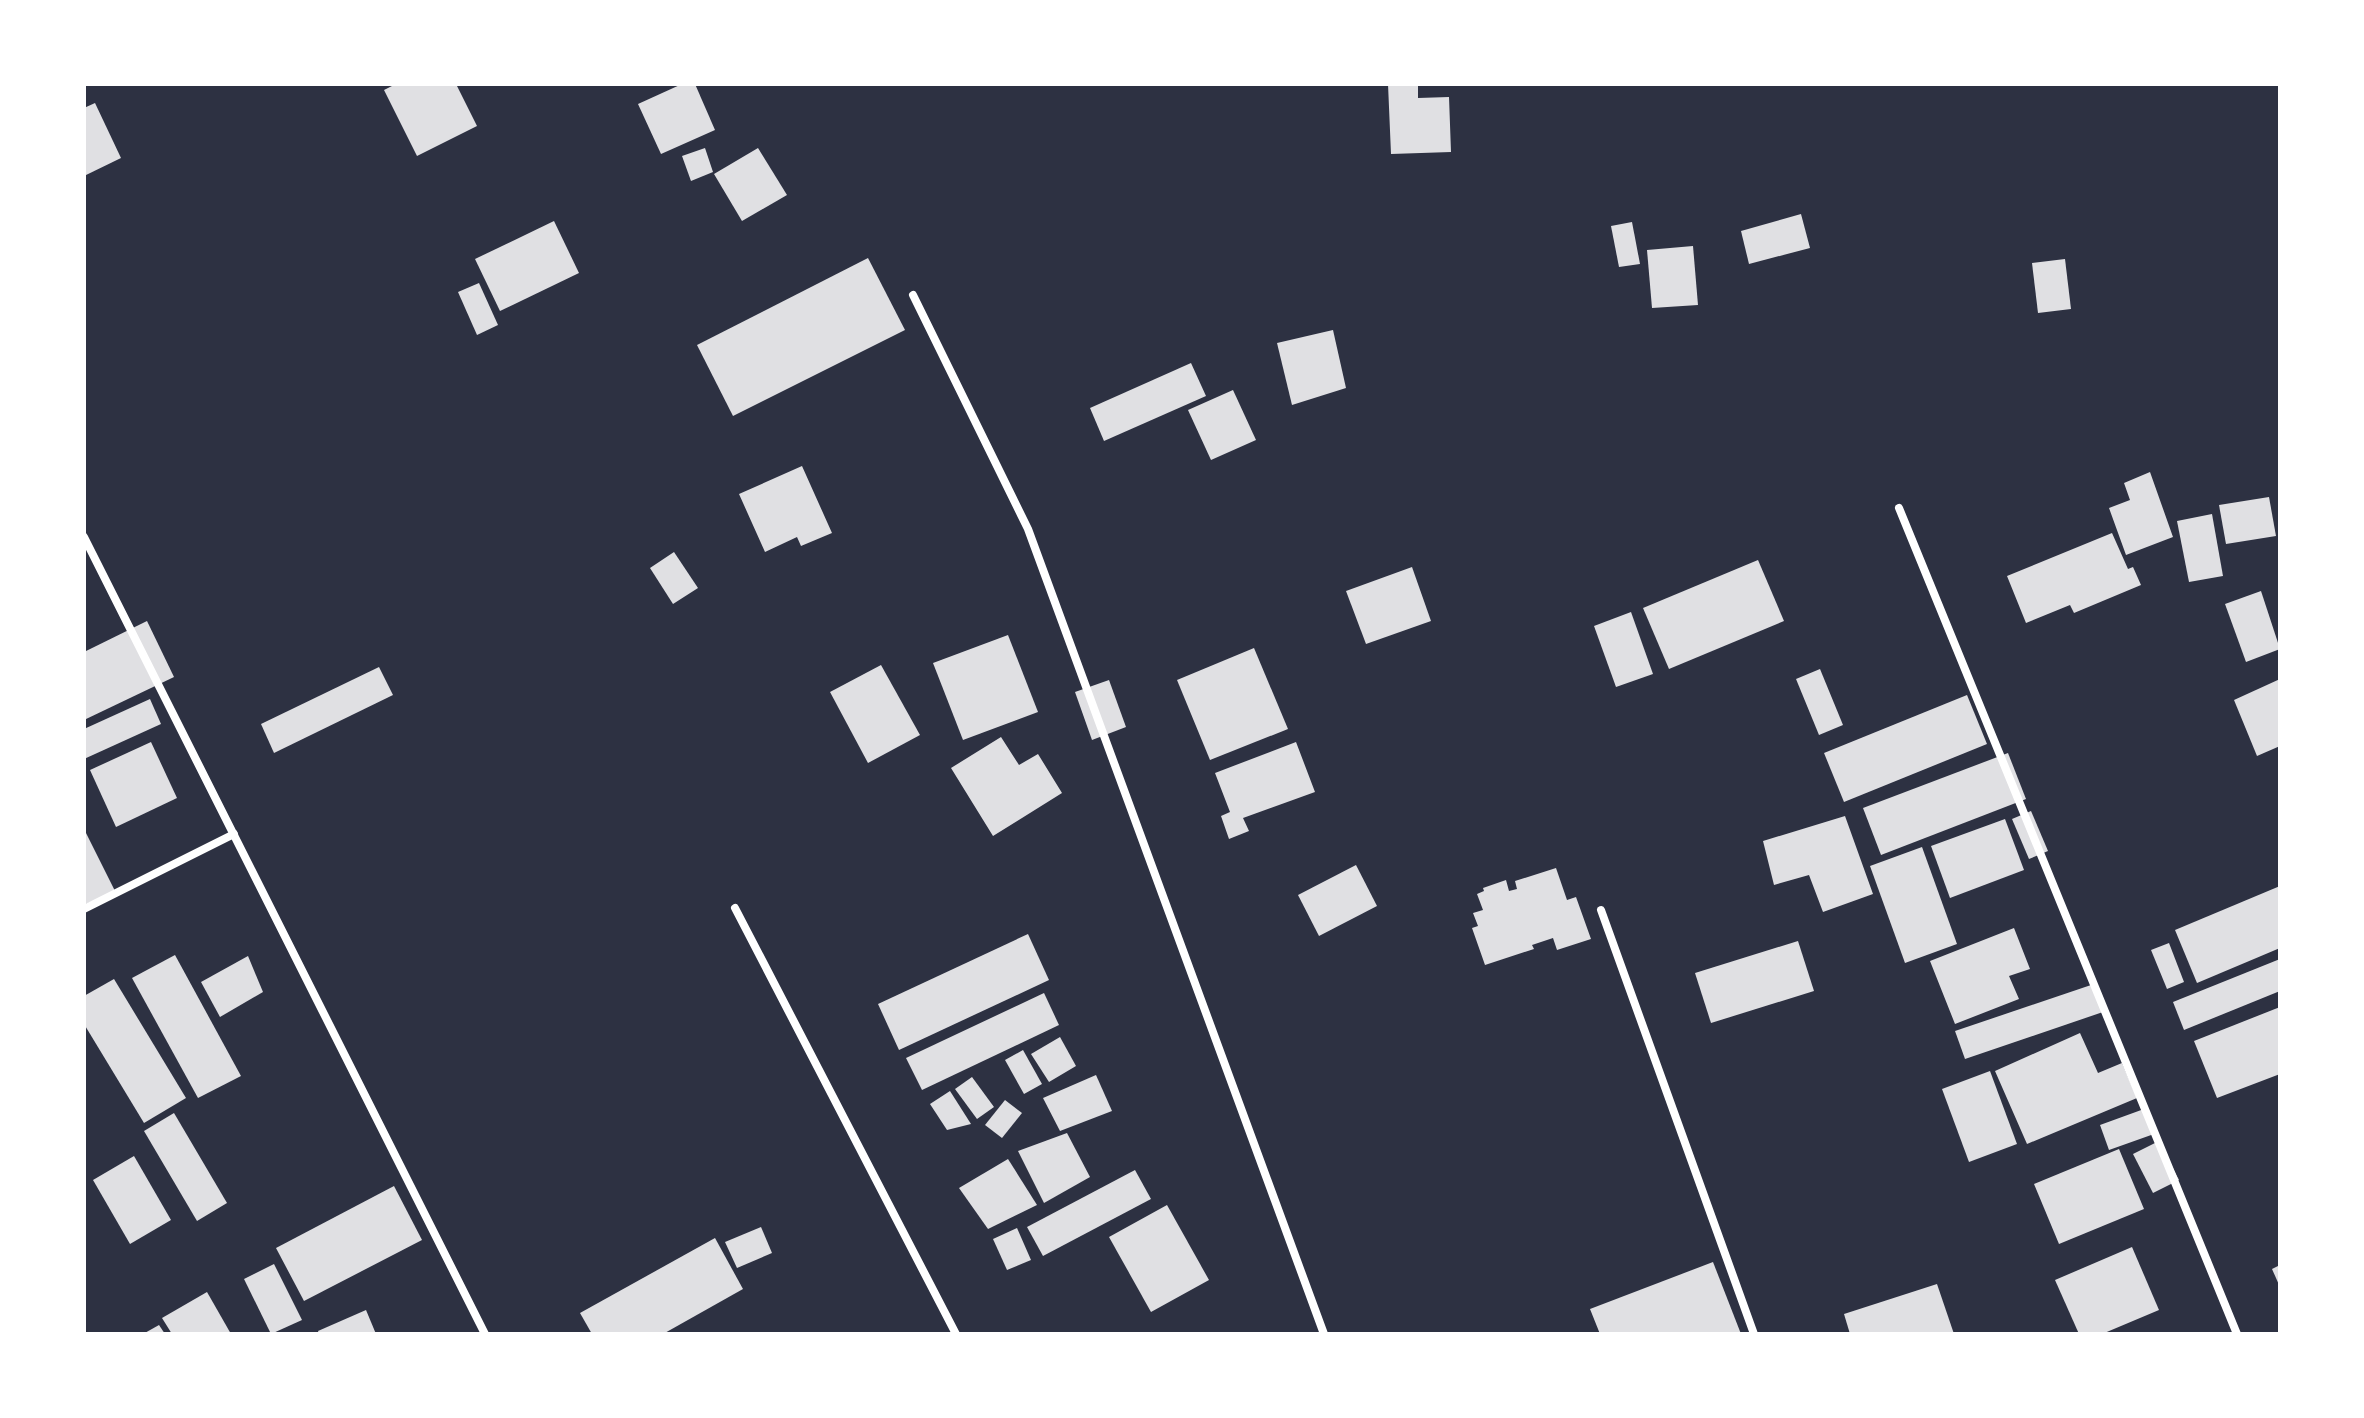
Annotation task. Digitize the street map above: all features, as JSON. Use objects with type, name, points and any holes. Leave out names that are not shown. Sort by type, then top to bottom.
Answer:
[{"type":"street","points":[[913,295],[1028,529],[1324,1334]]},
{"type":"street","points":[[1899,508],[2237,1334]]},
{"type":"street","points":[[84,537],[485,1334]]},
{"type":"street","points":[[84,909],[234,834]]},
{"type":"street","points":[[735,908],[956,1334]]},
{"type":"street","points":[[1601,910],[1754,1334]]},
{"type":"building","points":[[396,84],[456,84],[477,126],[417,156],[384,90]]},
{"type":"building","points":[[682,84],[695,84],[715,130],[661,154],[638,104]]},
{"type":"building","points":[[1388,84],[1418,84],[1418,98],[1449,97],[1451,152],[1391,154]]},
{"type":"building","points":[[95,103],[121,158],[84,176],[84,108]]},
{"type":"building","points":[[705,148],[713,172],[691,181],[682,156]]},
{"type":"building","points":[[758,148],[787,195],[742,221],[714,174]]},
{"type":"building","points":[[1801,214],[1810,248],[1749,264],[1741,231]]},
{"type":"building","points":[[554,221],[579,273],[500,311],[475,259]]},
{"type":"building","points":[[1632,222],[1640,264],[1619,267],[1611,226]]},
{"type":"building","points":[[1693,246],[1698,305],[1652,308],[1647,250]]},
{"type":"building","points":[[868,258],[905,330],[733,416],[697,345]]},
{"type":"building","points":[[2065,259],[2071,309],[2038,313],[2032,263]]},
{"type":"building","points":[[479,283],[498,325],[477,335],[458,292]]},
{"type":"building","points":[[1333,330],[1346,388],[1292,405],[1277,343]]},
{"type":"building","points":[[1191,363],[1206,396],[1104,441],[1090,408]]},
{"type":"building","points":[[1233,390],[1256,440],[1211,460],[1188,410]]},
{"type":"building","points":[[802,466],[832,533],[801,546],[797,537],[765,552],[739,494]]},
{"type":"building","points":[[2150,472],[2173,537],[2126,555],[2109,508],[2130,500],[2124,483]]},
{"type":"building","points":[[2269,497],[2276,536],[2226,544],[2219,505]]},
{"type":"building","points":[[2212,514],[2223,576],[2189,582],[2177,521]]},
{"type":"building","points":[[2112,533],[2128,569],[2133,567],[2141,585],[2074,613],[2070,605],[2026,623],[2007,576]]},
{"type":"building","points":[[674,552],[698,588],[673,604],[650,568]]},
{"type":"building","points":[[1758,560],[1784,621],[1669,669],[1643,608]]},
{"type":"building","points":[[1412,567],[1431,621],[1366,644],[1346,591]]},
{"type":"building","points":[[2261,591],[2280,649],[2246,662],[2225,604]]},
{"type":"building","points":[[1631,612],[1653,674],[1616,687],[1594,626]]},
{"type":"building","points":[[147,621],[174,677],[84,720],[84,652]]},
{"type":"building","points":[[1008,635],[1038,712],[963,740],[933,663]]},
{"type":"building","points":[[1254,648],[1288,729],[1210,760],[1177,680]]},
{"type":"building","points":[[881,665],[920,735],[868,763],[830,692]]},
{"type":"building","points":[[379,667],[393,695],[274,753],[261,724]]},
{"type":"building","points":[[1820,669],[1843,725],[1819,735],[1796,679]]},
{"type":"building","points":[[2280,679],[2280,746],[2257,756],[2234,700]]},
{"type":"building","points":[[1109,680],[1126,727],[1092,740],[1075,692]]},
{"type":"building","points":[[1967,695],[1987,744],[1844,802],[1824,753]]},
{"type":"building","points":[[150,699],[161,724],[84,759],[84,729]]},
{"type":"building","points":[[1001,737],[1019,765],[1038,754],[1062,793],[993,836],[951,768]]},
{"type":"building","points":[[151,742],[177,798],[116,827],[90,770]]},
{"type":"building","points":[[1296,742],[1315,792],[1243,818],[1249,831],[1229,839],[1221,816],[1230,812],[1215,773]]},
{"type":"building","points":[[2008,753],[2026,799],[1881,855],[1863,808]]},
{"type":"building","points":[[2031,811],[2048,851],[2029,859],[2012,819]]},
{"type":"building","points":[[1845,816],[1873,894],[1823,912],[1809,875],[1774,885],[1763,841]]},
{"type":"building","points":[[2005,819],[2024,870],[1950,898],[1931,846]]},
{"type":"building","points":[[84,829],[115,891],[84,905]]},
{"type":"building","points":[[1922,847],[1957,944],[1905,963],[1870,866]]},
{"type":"building","points":[[1356,865],[1377,906],[1319,936],[1298,895]]},
{"type":"building","points":[[1556,868],[1567,900],[1576,897],[1591,939],[1557,950],[1553,938],[1532,945],[1534,949],[1485,965],[1472,928],[1478,926],[1473,913],[1483,910],[1477,894],[1484,891],[1483,888],[1506,880],[1509,891],[1517,889],[1515,881]]},
{"type":"building","points":[[2280,886],[2280,948],[2197,983],[2175,930]]},
{"type":"building","points":[[2014,928],[2030,969],[2009,976],[2019,999],[1955,1024],[1930,961]]},
{"type":"building","points":[[1028,934],[1049,980],[899,1050],[878,1004]]},
{"type":"building","points":[[1798,941],[1814,991],[1711,1023],[1695,973]]},
{"type":"building","points":[[2169,943],[2184,982],[2167,989],[2151,950]]},
{"type":"building","points":[[175,955],[241,1076],[198,1098],[132,978]]},
{"type":"building","points":[[248,956],[263,992],[220,1017],[201,982]]},
{"type":"building","points":[[2280,959],[2280,991],[2184,1030],[2173,1002]]},
{"type":"building","points":[[114,979],[186,1098],[144,1123],[84,1024],[84,996]]},
{"type":"building","points":[[2094,984],[2103,1012],[1965,1059],[1955,1031]]},
{"type":"building","points":[[1044,993],[1059,1025],[922,1090],[906,1058]]},
{"type":"building","points":[[2280,1007],[2280,1074],[2217,1098],[2194,1041]]},
{"type":"building","points":[[2080,1033],[2098,1073],[2122,1063],[2137,1098],[2027,1144],[1995,1071]]},
{"type":"building","points":[[1060,1037],[1076,1066],[1049,1082],[1031,1054]]},
{"type":"building","points":[[1023,1050],[1042,1084],[1024,1094],[1005,1060]]},
{"type":"building","points":[[1990,1071],[2017,1144],[1969,1162],[1942,1089]]},
{"type":"building","points":[[1096,1075],[1112,1111],[1060,1131],[1043,1098]]},
{"type":"building","points":[[972,1077],[994,1107],[977,1119],[955,1089]]},
{"type":"building","points":[[950,1091],[971,1124],[947,1130],[930,1104]]},
{"type":"building","points":[[1005,1100],[1022,1113],[1002,1138],[985,1125]]},
{"type":"building","points":[[2144,1109],[2154,1134],[2109,1150],[2100,1125]]},
{"type":"building","points":[[174,1113],[227,1203],[197,1221],[144,1131]]},
{"type":"building","points":[[1067,1133],[1090,1177],[1044,1203],[1018,1151]]},
{"type":"building","points":[[2159,1141],[2179,1180],[2153,1193],[2133,1154]]},
{"type":"building","points":[[2119,1149],[2144,1209],[2059,1244],[2034,1184]]},
{"type":"building","points":[[134,1156],[171,1220],[130,1244],[93,1180]]},
{"type":"building","points":[[1008,1159],[1037,1205],[988,1229],[959,1188]]},
{"type":"building","points":[[1135,1170],[1151,1199],[1043,1256],[1027,1227]]},
{"type":"building","points":[[394,1186],[422,1240],[304,1301],[276,1248]]},
{"type":"building","points":[[1167,1205],[1209,1280],[1151,1312],[1109,1237]]},
{"type":"building","points":[[761,1227],[772,1253],[737,1268],[725,1242]]},
{"type":"building","points":[[1017,1228],[1031,1260],[1007,1270],[993,1239]]},
{"type":"building","points":[[715,1238],[743,1289],[663,1334],[592,1334],[580,1313]]},
{"type":"building","points":[[2132,1247],[2159,1310],[2102,1334],[2079,1334],[2055,1280]]},
{"type":"building","points":[[1713,1262],[1741,1334],[1600,1334],[1590,1309]]},
{"type":"building","points":[[274,1264],[302,1320],[271,1334],[244,1279]]},
{"type":"building","points":[[2280,1265],[2280,1287],[2272,1269]]},
{"type":"building","points":[[1937,1284],[1954,1334],[1850,1334],[1844,1314]]},
{"type":"building","points":[[207,1292],[231,1334],[172,1334],[162,1318]]},
{"type":"building","points":[[366,1310],[376,1334],[319,1334],[318,1331]]},
{"type":"building","points":[[159,1325],[165,1334],[143,1334]]}]
